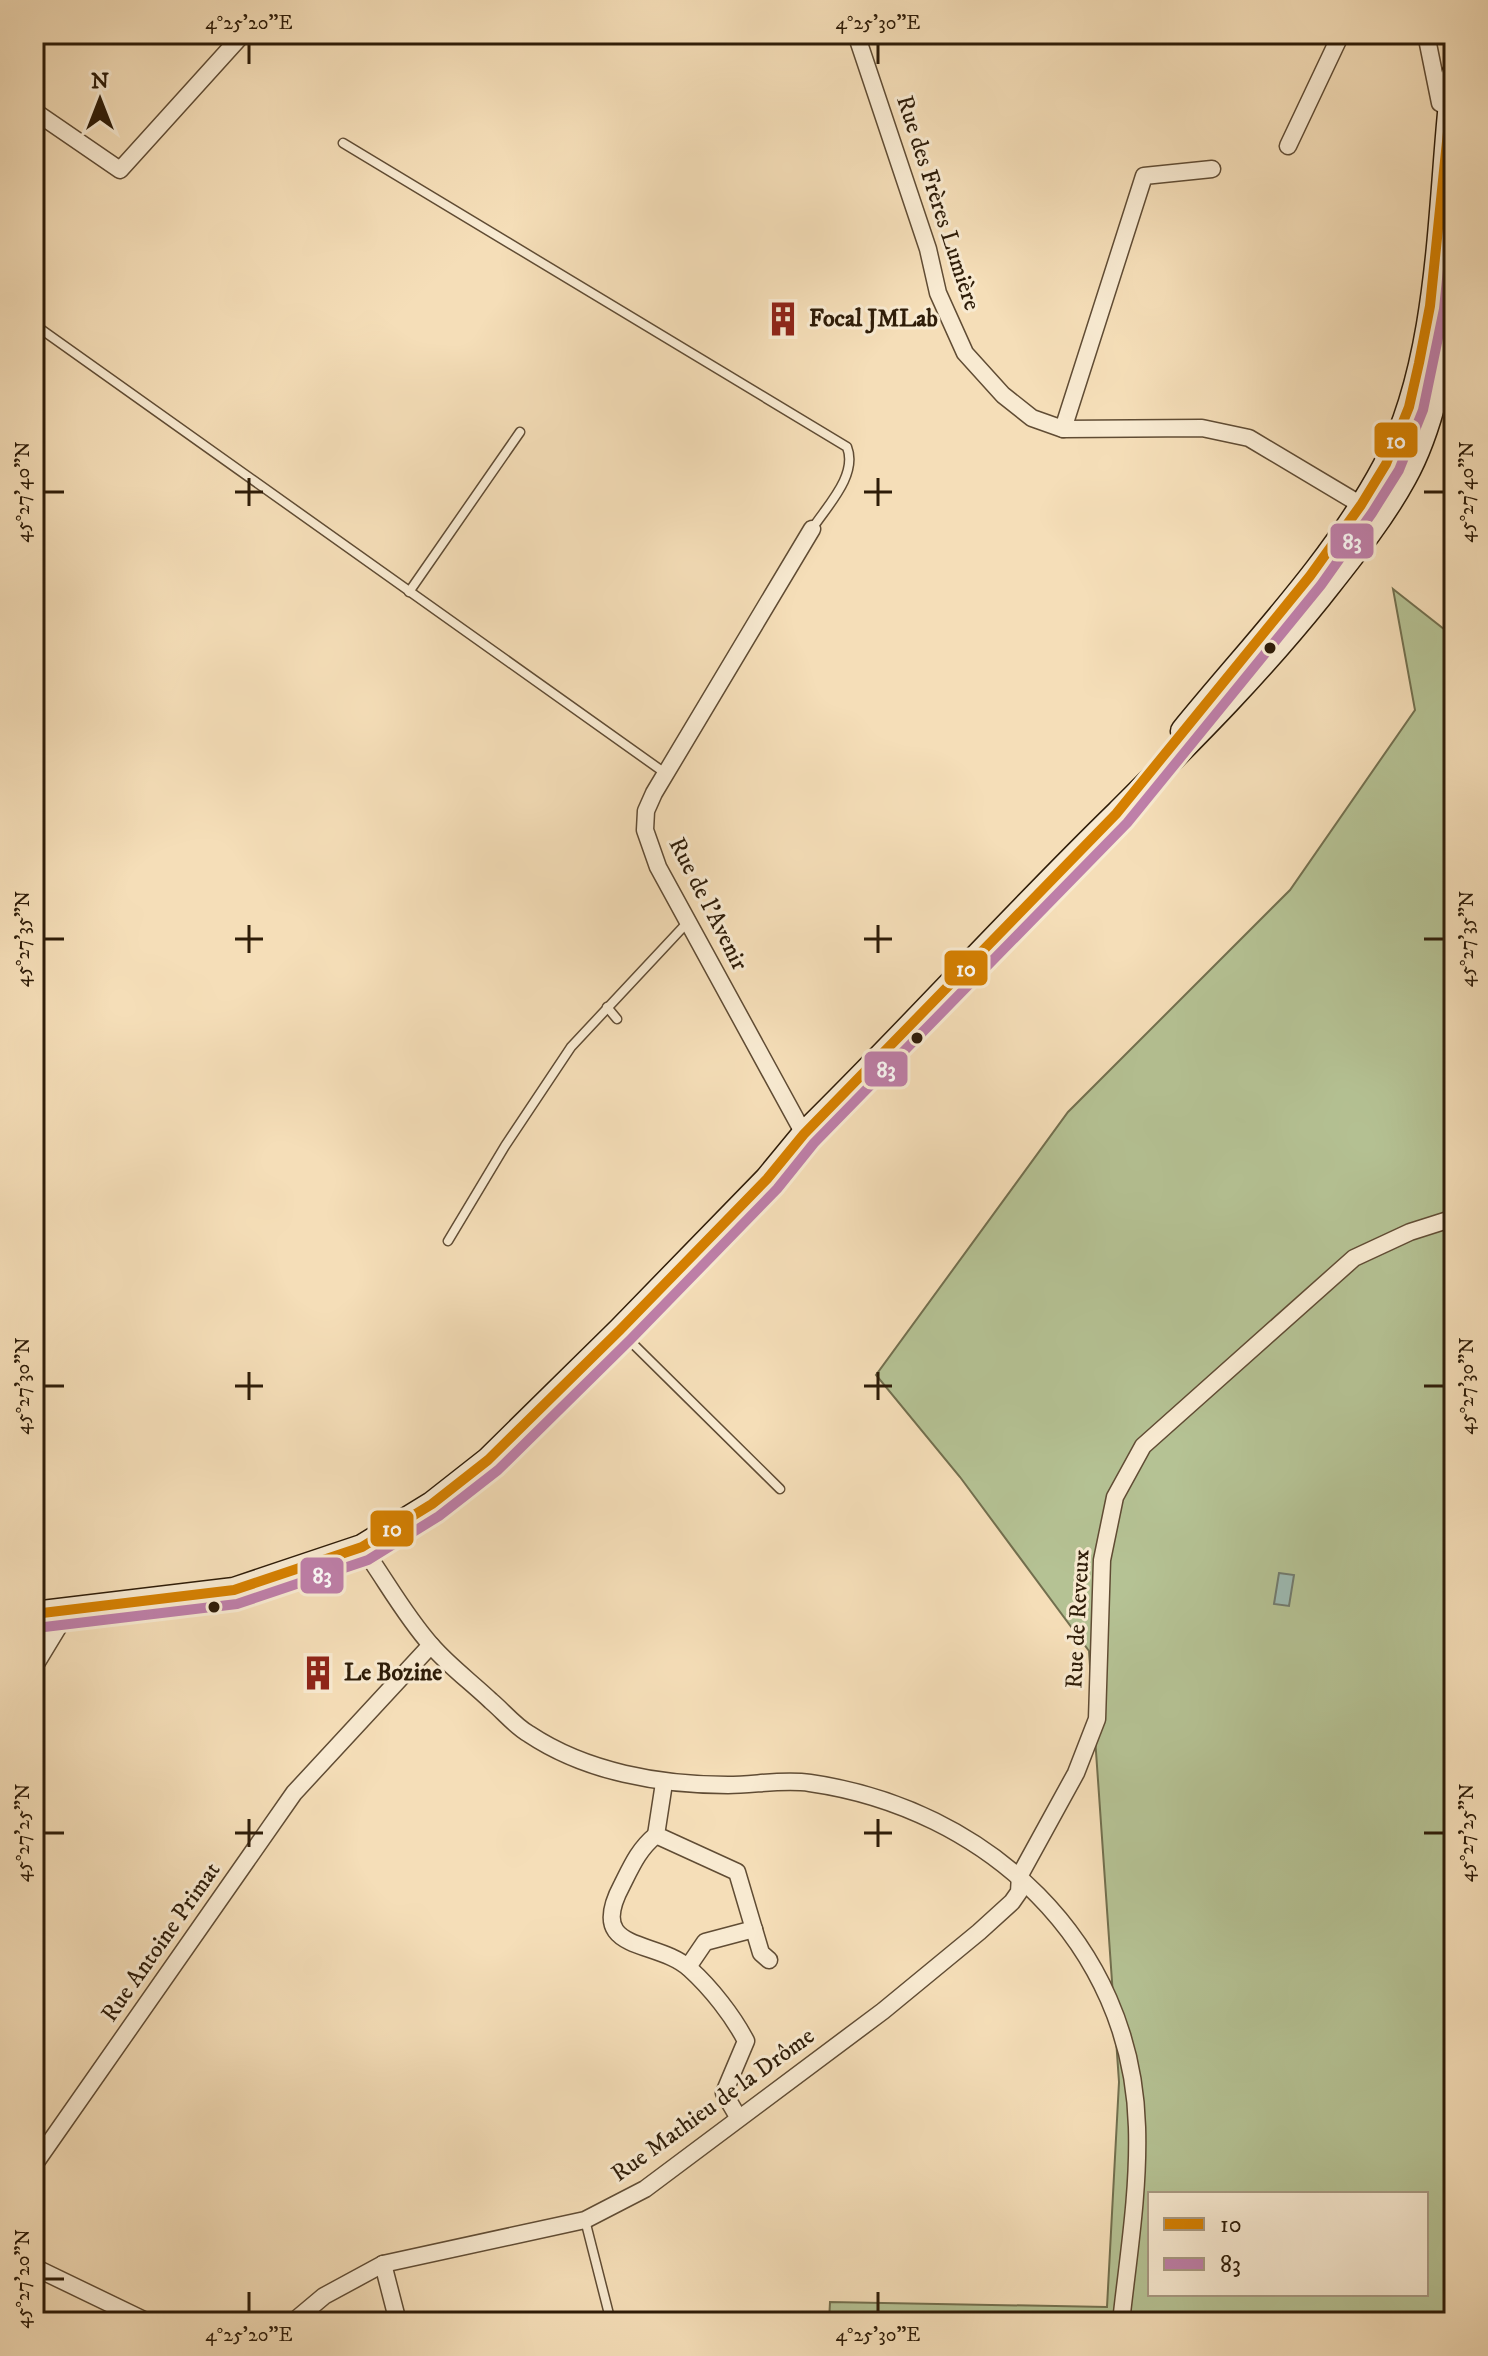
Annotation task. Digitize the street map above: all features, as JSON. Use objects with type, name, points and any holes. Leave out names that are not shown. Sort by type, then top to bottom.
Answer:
[{"type":"main road","points":[[1371,511],[1409,407],[1430,306],[1448,108],[1454,74]]},
{"type":"main road","points":[[34,1614],[234,1590],[362,1547],[432,1504],[488,1460],[767,1179],[804,1134],[1116,814],[1310,576],[1406,475],[1421,439],[1444,356],[1454,297]]},
{"type":"street","points":[[34,111],[120,170],[243,34]]},
{"type":"street","name":"Rue des Frères Lumière","points":[[856,34],[928,249],[938,293],[965,353],[1003,395],[1032,418],[1063,429],[1202,428],[1249,438],[1371,511]]},
{"type":"street","points":[[1288,146],[1341,34]]},
{"type":"street","points":[[1426,34],[1448,108]]},
{"type":"street","points":[[1063,429],[1144,176],[1212,169]]},
{"type":"street","name":"Rue de l'Avenir","points":[[804,1134],[686,924],[658,867],[645,830],[646,811],[665,773],[812,529]]},
{"type":"street","name":"Rue de Reveux","points":[[1020,1875],[1076,1773],[1097,1719],[1102,1560],[1115,1497],[1143,1446],[1354,1258],[1410,1232],[1454,1218]]},
{"type":"street","points":[[362,1547],[431,1645],[528,1734],[595,1765],[664,1783],[807,1782],[874,1796],[951,1828],[1020,1875],[1068,1929],[1102,1984],[1131,2077],[1137,2126],[1136,2167],[1121,2322]]},
{"type":"street","points":[[34,1667],[68,1611]]},
{"type":"street","name":"Rue Antoine Primat","points":[[34,2165],[294,1793],[431,1645]]},
{"type":"street","points":[[664,1783],[656,1835],[642,1847],[612,1903],[610,1919],[615,1932],[626,1939],[688,1967],[738,2026],[746,2041],[724,2093],[738,2117]]},
{"type":"street","points":[[656,1835],[737,1872],[761,1953],[769,1960]]},
{"type":"street","name":"Rue Mathieu de la Drôme","points":[[293,2322],[324,2296],[383,2264],[585,2220],[645,2189],[883,2011],[990,1923],[1019,1892],[1020,1875]]},
{"type":"street","points":[[688,1967],[705,1942],[754,1929]]},
{"type":"street","points":[[383,2264],[398,2322]]},
{"type":"street","points":[[34,2267],[148,2322]]},
{"type":"lane","points":[[343,143],[847,447],[851,458],[848,473],[812,529]]},
{"type":"lane","points":[[35,325],[665,773]]},
{"type":"lane","points":[[409,592],[520,432]]},
{"type":"lane","points":[[34,715],[38,751]]},
{"type":"lane","points":[[448,1241],[505,1146],[571,1047],[686,924]]},
{"type":"lane","points":[[607,1007],[617,1019]]},
{"type":"lane","points":[[620,1330],[780,1489]]},
{"type":"lane","points":[[585,2220],[611,2322]]},
{"type":"green space","points":[[1393,589],[1454,637],[1454,2322],[829,2322],[830,2302],[1107,2307],[1119,2082],[1089,1651],[960,1477],[876,1375],[1068,1112],[1290,890],[1415,710]]},
{"type":"water","points":[[1279,1573],[1294,1575],[1289,1606],[1274,1604]]},
{"type":"transit line","name":"10","points":[[34,1614],[234,1590],[362,1547],[432,1504],[488,1460],[620,1330],[767,1179],[804,1134],[1116,814],[1310,576],[1386,464],[1409,407],[1430,306],[1454,74]]},
{"type":"transit line","name":"83","points":[[36,1628],[237,1604],[368,1560],[439,1516],[498,1470],[630,1340],[777,1189],[814,1143],[1127,823],[1321,585],[1399,470],[1423,410],[1444,309],[1454,210]]},
{"type":"place","name":"Focal JMLab","points":[[783,319]]},
{"type":"place","name":"Le Bozine","points":[[318,1673]]}]
